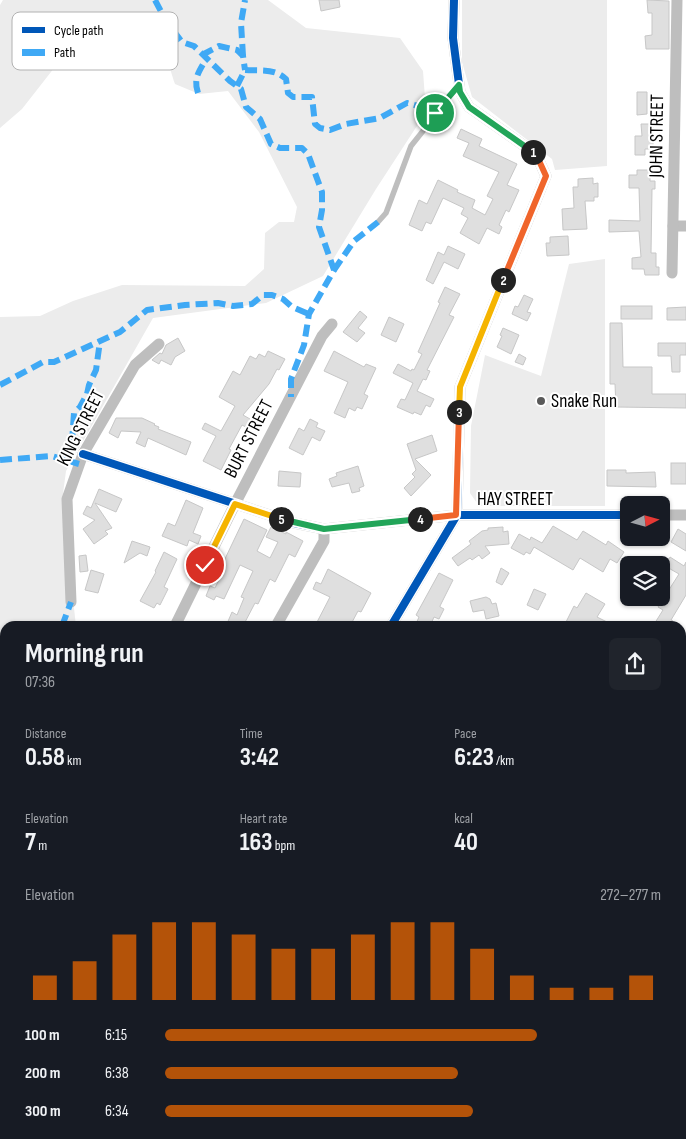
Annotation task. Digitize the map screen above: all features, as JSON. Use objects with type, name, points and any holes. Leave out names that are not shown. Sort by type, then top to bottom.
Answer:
[{"type":"street","points":[[394,621],[456,515],[460,387],[546,176],[536,154],[469,107],[460,89],[454,38],[454,0]]},
{"type":"street","name":"JOHN STREET","points":[[672,273],[676,0]]},
{"type":"street","points":[[673,226],[686,226]]},
{"type":"street","name":"BURT STREET","points":[[177,621],[235,504],[322,336],[332,324]]},
{"type":"street","name":"KING STREET","points":[[71,602],[67,499],[83,454],[135,365],[159,344]]},
{"type":"street","name":"HAY STREET","points":[[83,454],[294,523],[324,529],[456,515],[620,515]]},
{"type":"street","points":[[670,515],[686,515]]},
{"type":"street","points":[[279,621],[324,541],[324,529]]},
{"type":"lane","points":[[378,222],[386,214],[411,146],[460,89]]},
{"type":"shaded area","points":[[3,0],[268,0],[306,28],[400,38],[423,71],[426,112],[323,276],[266,303],[153,318],[66,471],[62,501],[75,621],[0,621],[0,317],[40,316],[73,301],[122,285],[245,286],[264,269],[265,233],[279,222],[294,222],[297,207],[259,132],[228,91],[199,94],[175,84],[170,70],[178,70],[178,12],[12,12],[12,70],[53,70],[22,109],[0,128],[0,5]]},
{"type":"shaded area","points":[[462,0],[607,0],[607,166],[555,170],[552,159],[472,97],[462,62]]},
{"type":"shaded area","name":"Snake Run","points":[[605,259],[605,506],[479,506],[470,493],[471,426],[485,355],[541,376],[569,264]]},
{"type":"building","points":[[319,0],[339,0],[340,7],[321,11]]},
{"type":"building","points":[[647,0],[669,1],[669,49],[646,49],[645,36],[652,35],[652,13],[648,13]]},
{"type":"building","points":[[637,92],[647,92],[647,114],[637,115]]},
{"type":"building","points":[[641,124],[653,124],[653,149],[645,149],[645,155],[635,155],[635,136],[642,136]]},
{"type":"building","points":[[461,129],[482,139],[479,146],[517,164],[507,185],[519,190],[509,212],[506,210],[499,225],[502,227],[499,234],[487,228],[479,244],[460,233],[468,218],[461,214],[464,208],[443,198],[431,224],[426,222],[422,231],[409,225],[419,200],[427,204],[438,180],[458,190],[457,192],[475,200],[472,208],[485,215],[493,199],[487,196],[499,172],[463,156],[469,143],[457,138]]},
{"type":"building","points":[[637,170],[650,170],[650,181],[655,181],[655,189],[652,189],[651,253],[656,253],[656,267],[659,267],[659,275],[645,275],[644,269],[632,269],[632,258],[641,257],[639,231],[609,232],[609,220],[640,221],[639,188],[629,188],[629,175],[637,175]]},
{"type":"building","points":[[593,178],[593,184],[598,183],[598,197],[594,197],[594,201],[585,201],[587,229],[563,230],[562,209],[574,208],[573,187],[578,187],[578,179]]},
{"type":"building","points":[[568,236],[569,255],[547,256],[546,243],[550,243],[550,237]]},
{"type":"building","points":[[448,246],[465,254],[458,269],[444,262],[433,284],[426,280],[438,252],[444,255]]},
{"type":"building","points":[[445,287],[460,294],[449,315],[454,317],[427,370],[430,371],[426,380],[423,379],[417,391],[434,399],[430,407],[426,405],[421,415],[414,412],[413,414],[397,407],[401,399],[405,400],[413,383],[393,373],[398,364],[411,371],[412,369],[414,370],[422,354],[418,352],[440,303],[438,302]]},
{"type":"building","points":[[524,295],[533,299],[527,312],[531,313],[527,321],[512,314],[515,306],[518,307]]},
{"type":"building","points":[[621,306],[652,306],[652,319],[621,319]]},
{"type":"building","points":[[686,307],[686,320],[667,320],[667,308]]},
{"type":"building","points":[[360,311],[367,317],[358,328],[365,333],[357,342],[343,332]]},
{"type":"building","points":[[389,317],[404,324],[396,342],[381,335]]},
{"type":"building","points":[[610,323],[622,323],[623,367],[652,367],[652,394],[686,394],[686,408],[616,407],[615,384],[610,384]]},
{"type":"building","points":[[503,328],[519,335],[511,354],[497,347]]},
{"type":"building","points":[[178,338],[185,351],[175,357],[171,365],[161,360],[159,364],[152,360],[160,353],[162,354],[166,345]]},
{"type":"building","points":[[658,343],[686,343],[686,355],[680,355],[680,372],[672,372],[671,356],[658,356]]},
{"type":"building","points":[[268,351],[285,359],[269,384],[243,415],[250,419],[246,427],[242,425],[229,449],[231,450],[221,470],[203,461],[216,436],[202,429],[205,423],[221,431],[235,406],[219,397],[233,371],[240,375],[250,356],[256,359],[259,354],[265,357]]},
{"type":"building","points":[[334,351],[364,367],[366,364],[376,368],[364,394],[368,396],[362,409],[357,407],[355,411],[349,408],[345,418],[334,413],[348,382],[324,371]]},
{"type":"building","points":[[519,354],[526,358],[523,365],[515,362]]},
{"type":"building","points":[[116,418],[142,418],[155,424],[159,427],[158,429],[191,442],[186,455],[148,438],[145,447],[136,443],[141,432],[121,431],[118,438],[109,433]]},
{"type":"building","points":[[310,419],[318,423],[316,427],[325,431],[320,441],[312,437],[303,455],[289,448],[299,428],[304,431]]},
{"type":"building","points":[[432,435],[437,451],[415,459],[431,475],[411,496],[404,488],[415,477],[412,474],[416,470],[407,444]]},
{"type":"building","points":[[671,463],[686,463],[686,484],[671,484]]},
{"type":"building","points":[[358,466],[364,486],[359,488],[360,491],[352,493],[349,483],[332,487],[329,479],[337,476],[336,473]]},
{"type":"building","points":[[607,470],[626,470],[626,473],[655,472],[656,487],[607,486]]},
{"type":"building","points":[[279,471],[301,473],[300,487],[278,486]]},
{"type":"building","points":[[99,489],[122,499],[116,512],[95,503],[112,528],[105,531],[108,534],[94,544],[83,529],[95,520],[83,514],[87,506],[91,508]]},
{"type":"building","points":[[186,500],[203,508],[193,533],[201,536],[198,544],[189,540],[187,546],[162,536],[168,523],[175,526]]},
{"type":"building","points":[[244,519],[267,530],[257,551],[270,558],[278,542],[266,537],[271,527],[303,541],[295,557],[289,554],[275,582],[270,579],[258,604],[255,603],[246,621],[228,621],[232,612],[237,615],[244,598],[241,597],[253,571],[240,565],[224,599],[216,596],[214,600],[206,596],[210,586],[215,588],[226,565],[223,563]]},
{"type":"building","points":[[553,526],[577,540],[583,531],[606,545],[608,541],[624,552],[617,563],[610,559],[603,572],[580,558],[573,570],[534,547],[530,554],[526,552],[524,555],[511,548],[519,534],[530,540],[531,537],[542,543]]},
{"type":"building","points":[[503,527],[503,532],[508,531],[509,544],[485,546],[490,553],[482,559],[479,555],[472,560],[470,558],[458,566],[452,558],[471,544],[469,541],[482,531],[488,530],[488,528]]},
{"type":"building","points":[[678,529],[686,534],[686,551],[671,542]]},
{"type":"building","points":[[132,541],[150,547],[147,556],[140,553],[124,563]]},
{"type":"building","points":[[164,552],[177,559],[164,587],[168,589],[160,605],[157,603],[154,608],[140,601],[156,572]]},
{"type":"building","points":[[86,555],[88,571],[80,572],[79,556]]},
{"type":"building","points":[[670,557],[684,566],[686,562],[686,595],[671,620],[673,621],[656,621],[663,610],[659,606],[670,606],[670,588],[679,574],[670,569]]},
{"type":"building","points":[[501,568],[509,573],[502,585],[496,582]]},
{"type":"building","points":[[328,569],[371,593],[361,612],[358,611],[353,621],[318,621],[330,597],[313,589],[316,582],[321,584]]},
{"type":"building","points":[[91,570],[104,574],[98,593],[85,590]]},
{"type":"building","points":[[439,573],[453,580],[440,606],[444,609],[439,619],[434,617],[432,621],[417,621],[419,617],[416,615]]},
{"type":"building","points":[[534,589],[546,594],[538,610],[527,605]]},
{"type":"building","points":[[586,593],[605,604],[597,617],[605,621],[566,621],[574,606],[577,608]]},
{"type":"building","points":[[486,597],[490,599],[492,604],[496,603],[499,616],[486,619],[484,610],[473,612],[470,601]]},
{"type":"marked path","points":[[155,0],[161,12]]},
{"type":"marked path","points":[[243,56],[241,23],[245,0]]},
{"type":"marked path","points":[[178,37],[182,42],[194,46],[230,81],[241,89],[246,107],[260,119],[271,144],[280,148],[302,148],[308,154],[322,192],[322,210],[319,227],[334,270],[309,314],[304,345],[291,379],[291,397]]},
{"type":"marked path","points":[[202,55],[219,46],[237,50],[243,56],[245,70]]},
{"type":"marked path","points":[[198,93],[196,79],[206,59]]},
{"type":"marked path","points":[[237,86],[245,70],[267,71],[282,75],[286,79],[288,93],[293,97],[312,97],[315,124],[320,128],[330,130],[346,124],[380,118],[407,103],[435,113]]},
{"type":"marked path","points":[[334,270],[354,241],[378,222]]},
{"type":"marked path","points":[[0,385],[43,362],[54,362],[120,332],[147,310],[218,303],[233,306],[252,304],[263,295],[272,295],[283,299],[292,307],[309,314]]},
{"type":"marked path","points":[[63,459],[72,442],[74,413],[80,407],[87,394],[96,370],[100,341]]},
{"type":"marked path","points":[[0,460],[52,456],[79,464]]},
{"type":"marked path","points":[[64,621],[71,602]]},
{"type":"cycle path","points":[[394,621],[457,515],[460,387],[546,176],[536,154],[469,107],[460,92],[453,38],[454,0]]},
{"type":"cycle path","points":[[83,454],[294,523],[324,529],[457,515],[620,515]]},
{"type":"place","name":"Snake Run","points":[[541,401]]},
{"type":"route","points":[[205,565],[235,504],[294,523],[324,529],[456,515],[460,387],[546,176],[536,154],[469,107],[460,92],[459,85],[435,113]]}]
